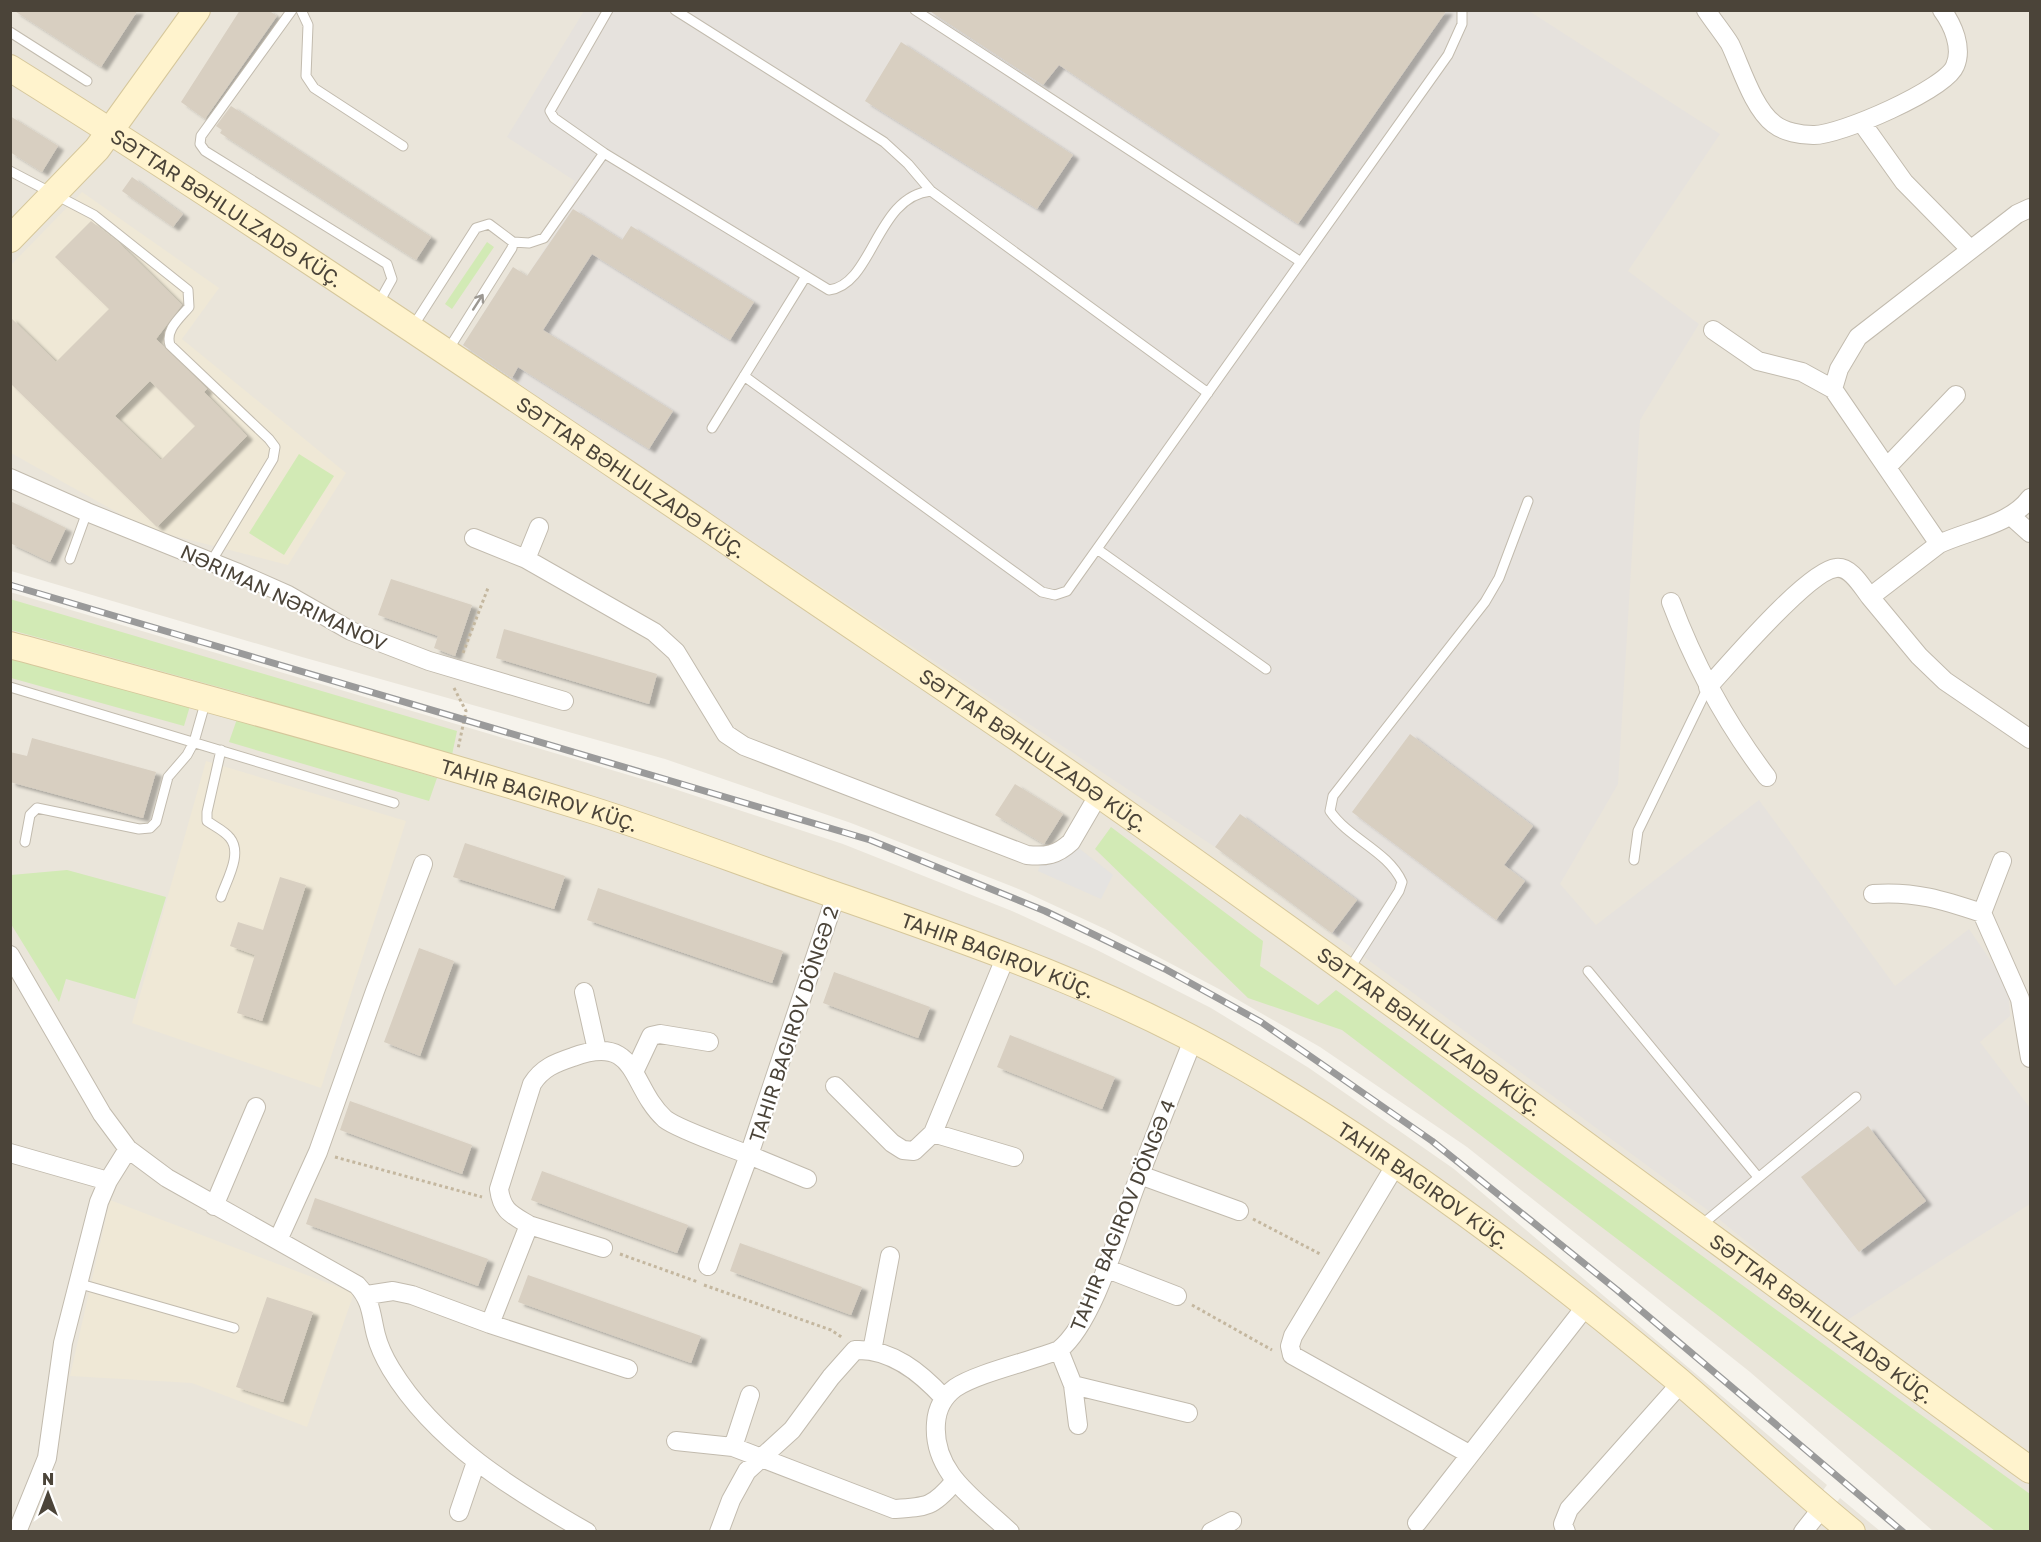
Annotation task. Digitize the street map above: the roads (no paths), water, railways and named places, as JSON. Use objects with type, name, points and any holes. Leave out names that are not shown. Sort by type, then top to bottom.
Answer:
[{"type":"main road","points":[[10,239],[55,194],[111,131],[197,10]]},
{"type":"main road","name":"SƏTTAR BƏHLULZADƏ KÜÇ.","points":[[10,69],[111,131],[447,352],[1099,794],[1346,973],[1517,1093],[1697,1229],[2031,1470]]},
{"type":"main road","points":[[10,645],[206,698],[596,812],[1006,956],[1134,1010],[1193,1040],[1304,1104],[1518,1251],[1681,1383],[1852,1532]]},
{"type":"street","points":[[1706,10],[1729,43],[1742,76],[1773,124],[1793,133],[1815,136],[1862,123],[1901,104],[1951,74],[1956,65],[1955,31],[1942,10]]},
{"type":"street","points":[[1862,123],[1904,182],[1970,249]]},
{"type":"street","points":[[1833,389],[1839,369],[1858,338],[1970,249],[2017,214],[2031,208]]},
{"type":"street","points":[[1713,330],[1758,362],[1802,372],[1833,389],[1888,465],[1939,544]]},
{"type":"street","points":[[1888,465],[1956,395]]},
{"type":"street","name":"NƏRIMAN NƏRIMANOV","points":[[10,478],[288,595],[351,631],[429,661],[564,701]]},
{"type":"street","points":[[1870,597],[1939,544],[2011,516],[2023,508],[2031,498]]},
{"type":"street","points":[[2011,516],[2031,533]]},
{"type":"street","points":[[526,559],[539,527]]},
{"type":"street","points":[[474,538],[526,559],[654,632],[676,652],[726,734],[744,746],[1027,855],[1043,857],[1065,848],[1071,842],[1099,794]]},
{"type":"street","points":[[1708,687],[1772,619],[1821,574],[1838,567],[1850,571],[1919,656],[1945,681],[2031,739]]},
{"type":"street","points":[[1671,602],[1689,651],[1708,687],[1737,737],[1767,777]]},
{"type":"street","points":[[1982,913],[2002,861]]},
{"type":"street","points":[[278,1240],[318,1152],[423,864]]},
{"type":"street","points":[[1874,894],[1902,892],[1929,896],[1982,913],[2008,966],[2020,999],[2031,1058]]},
{"type":"street","points":[[708,1266],[749,1155],[836,896]]},
{"type":"street","points":[[10,955],[102,1114],[128,1149],[146,1165],[214,1206],[341,1274],[367,1295],[376,1335],[391,1369],[410,1395],[476,1462],[534,1501],[587,1532]]},
{"type":"street","points":[[835,1086],[892,1143],[903,1150],[914,1151],[933,1133],[1006,956]]},
{"type":"street","points":[[584,992],[597,1050]]},
{"type":"street","points":[[635,1070],[651,1036],[660,1034],[709,1042]]},
{"type":"street","points":[[1010,1532],[954,1482],[944,1467],[938,1452],[936,1418],[944,1398],[969,1382],[1059,1350],[1071,1340],[1081,1326],[1193,1040]]},
{"type":"street","points":[[603,1248],[529,1225],[509,1213],[501,1203],[499,1189],[502,1172],[532,1084],[539,1073],[551,1065],[597,1050],[607,1051],[626,1059],[635,1070],[638,1083],[666,1120],[807,1179]]},
{"type":"street","points":[[214,1206],[256,1107]]},
{"type":"street","points":[[933,1133],[1014,1157]]},
{"type":"street","points":[[17,1532],[47,1458],[63,1343],[99,1202],[108,1180],[128,1149]]},
{"type":"street","points":[[10,1153],[108,1180]]},
{"type":"street","points":[[1395,1166],[1293,1336],[1290,1346],[1292,1355],[1469,1454]]},
{"type":"street","points":[[1140,1175],[1239,1211]]},
{"type":"street","points":[[490,1324],[529,1225]]},
{"type":"street","points":[[719,1532],[736,1489],[747,1471],[792,1430],[831,1377],[863,1350],[890,1256]]},
{"type":"street","points":[[1105,1268],[1177,1296]]},
{"type":"street","points":[[367,1295],[393,1291],[412,1295],[490,1324],[628,1369]]},
{"type":"street","points":[[1417,1523],[1586,1306]]},
{"type":"street","points":[[863,1350],[922,1374],[944,1398]]},
{"type":"street","points":[[1059,1350],[1073,1385],[1078,1425]]},
{"type":"street","points":[[1566,1532],[1564,1518],[1569,1509],[1681,1383]]},
{"type":"street","points":[[1073,1385],[1188,1413]]},
{"type":"street","points":[[732,1447],[750,1395]]},
{"type":"street","points":[[676,1441],[732,1447],[894,1509],[921,1507],[939,1500],[954,1482]]},
{"type":"street","points":[[459,1512],[476,1462]]},
{"type":"street","points":[[1803,1532],[1822,1508]]},
{"type":"street","points":[[1211,1532],[1232,1521]]},
{"type":"lane","points":[[292,10],[201,136],[200,144],[205,151],[387,264],[393,279],[377,306]]},
{"type":"lane","points":[[301,10],[308,25],[306,76],[314,88],[404,146]]},
{"type":"lane","points":[[608,10],[550,111],[554,118],[604,153],[829,290],[840,289],[853,276],[902,201],[917,193],[931,192]]},
{"type":"lane","points":[[675,10],[884,142],[908,164],[931,192],[1208,393]]},
{"type":"lane","points":[[915,10],[1301,262]]},
{"type":"lane","points":[[744,376],[1042,592],[1055,595],[1067,591],[1448,55],[1462,24],[1462,10]]},
{"type":"lane","points":[[10,32],[87,81]]},
{"type":"lane","points":[[411,329],[476,228],[489,224],[513,242],[529,243],[544,238],[604,153]]},
{"type":"lane","points":[[10,171],[94,215],[188,290],[189,307],[170,330],[168,337],[170,345],[239,409],[274,447],[273,459],[212,562]]},
{"type":"lane","points":[[447,352],[512,248],[513,242]]},
{"type":"lane","points":[[712,428],[806,276]]},
{"type":"lane","points":[[1346,973],[1400,891],[1402,882],[1396,869],[1337,821],[1330,811],[1333,796],[1485,602],[1499,578],[1528,501]]},
{"type":"lane","points":[[70,559],[87,512]]},
{"type":"lane","points":[[1097,549],[1266,669]]},
{"type":"lane","points":[[10,687],[394,803]]},
{"type":"lane","points":[[1634,860],[1638,831],[1708,687]]},
{"type":"lane","points":[[25,842],[30,815],[37,808],[139,830],[150,828],[156,822],[168,777],[188,754],[194,742],[206,698]]},
{"type":"lane","points":[[221,750],[207,812],[207,821],[230,838],[234,846],[235,858],[221,897]]},
{"type":"lane","points":[[1588,971],[1758,1177]]},
{"type":"lane","points":[[1697,1229],[1856,1097]]},
{"type":"lane","points":[[77,1283],[234,1328]]},
{"type":"railway","points":[[10,585],[870,840],[1045,911],[1165,969],[1261,1022],[1432,1141],[1617,1290],[1903,1532]]}]
